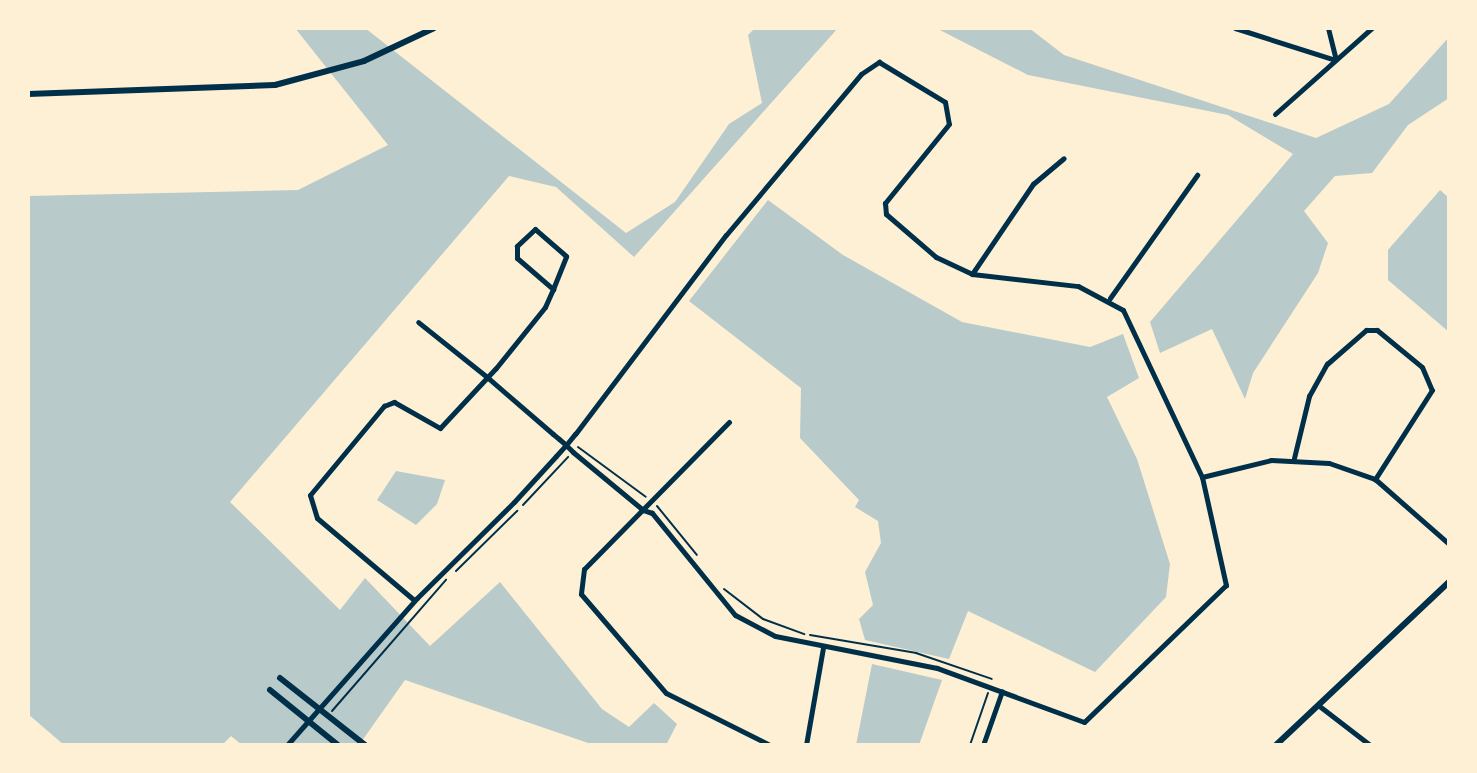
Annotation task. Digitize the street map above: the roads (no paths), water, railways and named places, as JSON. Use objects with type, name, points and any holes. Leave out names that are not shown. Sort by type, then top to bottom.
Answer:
[{"type":"street","points":[[28,94],[275,85],[364,61],[434,28]]},
{"type":"street","points":[[1235,28],[1336,60]]},
{"type":"street","points":[[1328,28],[1336,60]]},
{"type":"street","points":[[1275,114],[1372,28]]},
{"type":"street","points":[[287,745],[414,600],[566,445],[726,235],[869,65],[879,62],[945,102],[949,124],[885,203],[886,214],[936,257],[972,274],[1078,286],[1110,298],[1137,329],[1202,477],[1225,565],[1220,594],[1084,722],[937,668],[823,648],[775,636],[735,615],[643,510],[566,445],[487,377],[418,322]]},
{"type":"street","points":[[972,274],[1033,184],[1064,158]]},
{"type":"street","points":[[1110,298],[1197,175]]},
{"type":"street","points":[[414,600],[317,518],[310,495],[384,406],[394,402],[440,428],[487,377],[553,289],[565,249],[535,229],[517,246],[517,258],[553,289]]},
{"type":"street","points":[[1294,458],[1309,396],[1327,364],[1366,330],[1377,330],[1422,367],[1432,390],[1375,479]]},
{"type":"street","points":[[729,422],[584,569],[581,594],[666,693],[770,745]]},
{"type":"street","points":[[1202,477],[1294,458],[1375,479],[1449,544]]},
{"type":"street","points":[[1276,745],[1449,582]]},
{"type":"street","points":[[806,745],[823,648]]},
{"type":"street","points":[[280,678],[365,745]]},
{"type":"street","points":[[270,690],[338,745]]},
{"type":"street","points":[[983,745],[1002,691]]},
{"type":"street","points":[[1318,705],[1370,745]]}]
